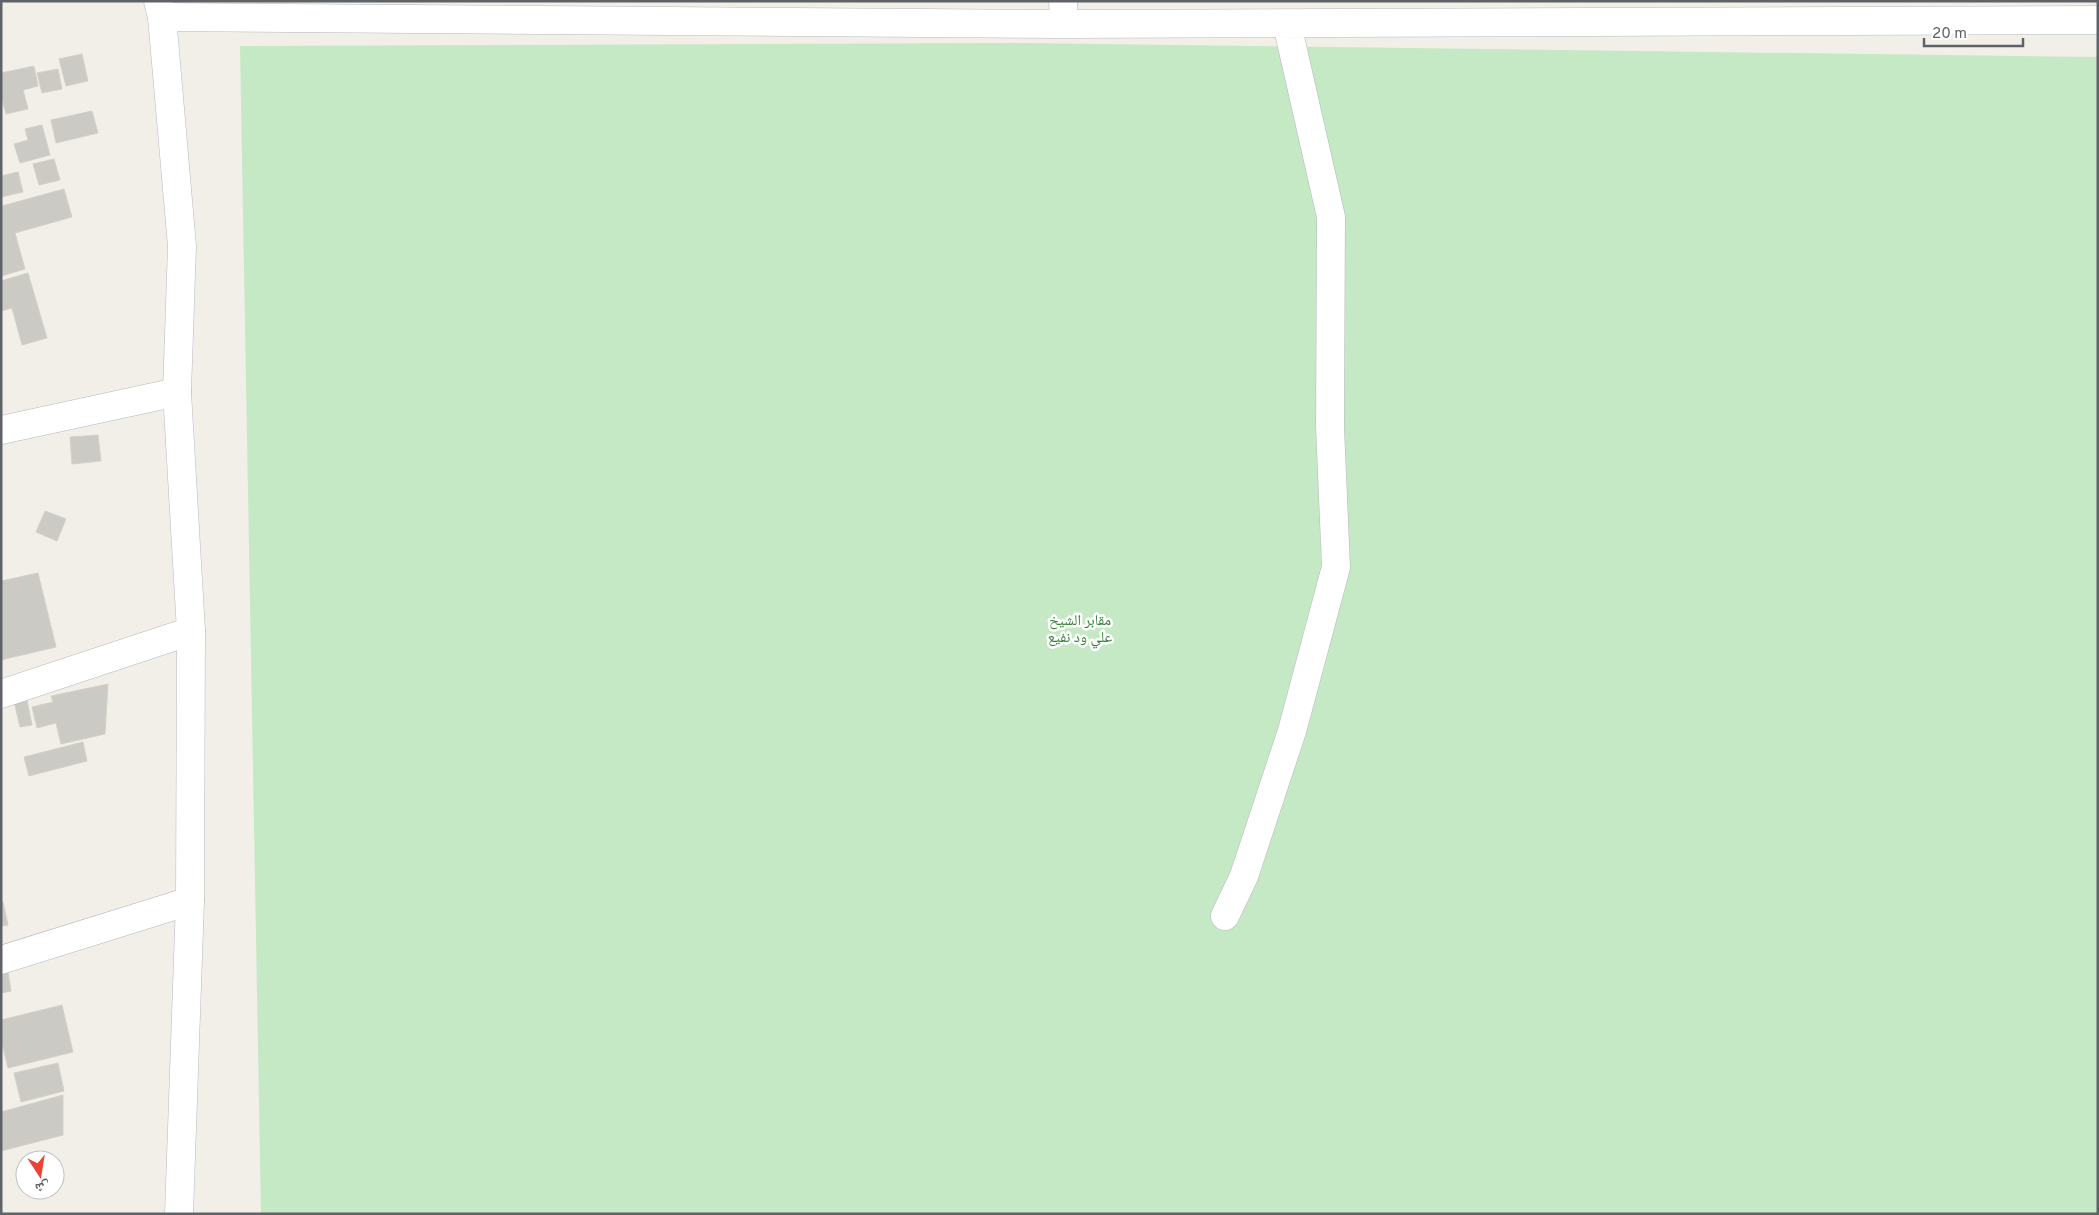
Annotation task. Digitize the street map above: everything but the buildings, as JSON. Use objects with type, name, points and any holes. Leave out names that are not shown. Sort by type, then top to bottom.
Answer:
[{"type":"street","points":[[178,1214],[190,902],[191,632],[177,392],[182,246],[160,9],[1064,13],[1287,24],[1667,12],[2046,11],[2098,20]]},
{"type":"street","points":[[2046,11],[2098,38]]},
{"type":"street","points":[[1225,916],[1244,876],[1289,740],[1336,567],[1330,427],[1331,217],[1287,24]]},
{"type":"street","points":[[1,430],[177,392]]},
{"type":"street","points":[[1,694],[191,632]]},
{"type":"street","points":[[1,960],[190,902]]},
{"type":"green space","name":"مقابر الشيخ علي ود نفيع","points":[[1018,43],[2098,57],[2098,1214],[261,1214],[240,46]]}]
